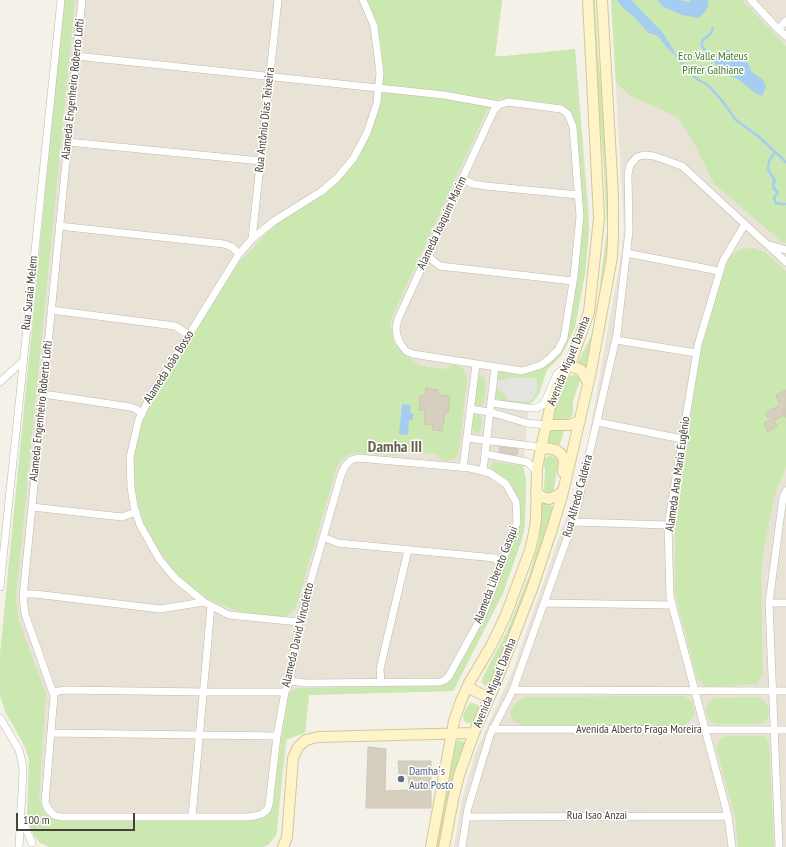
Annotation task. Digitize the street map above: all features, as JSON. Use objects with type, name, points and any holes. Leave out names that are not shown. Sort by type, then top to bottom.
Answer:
[{"type":"street","name":"Rua Suraia Melem","points":[[0,587],[22,362],[61,0]]},
{"type":"street","name":"Alameda Engenheiro Roberto Lofti","points":[[82,0],[23,594],[23,607],[25,614],[54,696],[45,802],[48,809],[54,815],[61,817],[192,817]]},
{"type":"street","name":"Rua Antônio Dias Teixeira","points":[[252,239],[278,0]]},
{"type":"street","name":"Alameda João Bosso","points":[[300,622],[229,615],[204,602],[175,578],[160,560],[140,525],[131,487],[130,457],[134,436],[152,391],[189,335],[239,254],[252,239],[274,221],[322,191],[337,178],[353,159],[367,133],[377,103],[380,73],[374,26],[363,0]]},
{"type":"street","name":"Avenida Miguel Damha","points":[[430,847],[454,721],[467,687],[498,632],[530,550],[535,527],[537,474],[540,447],[550,403],[556,387],[568,366],[589,312],[599,218],[588,0]]},
{"type":"street","name":"Avenida Miguel Damha","points":[[444,847],[459,775],[474,733],[496,682],[532,589],[563,490],[588,383],[612,257],[613,195],[602,0]]},
{"type":"street","points":[[751,0],[786,36]]},
{"type":"street","points":[[778,29],[786,21]]},
{"type":"street","points":[[76,56],[444,95],[499,105],[508,102],[561,109],[568,114],[573,127],[580,216],[573,281],[564,338],[558,350],[541,365],[522,370],[476,364],[463,468],[486,472],[486,440],[495,367]]},
{"type":"street","name":"Alameda Joaquim Marim","points":[[476,364],[413,354],[406,351],[400,343],[396,328],[398,319],[462,179],[494,110],[499,105]]},
{"type":"street","points":[[68,142],[261,161]]},
{"type":"street","name":"Rua Alfredo Caldeira","points":[[462,847],[468,808],[492,729],[513,690],[573,522],[616,340],[629,231],[628,174],[630,164],[637,158],[644,155],[654,156],[682,166],[745,224]]},
{"type":"street","points":[[462,179],[473,184],[486,186],[578,195]]},
{"type":"street","points":[[745,224],[786,262]]},
{"type":"street","name":"Alameda Ana Maria Eugênio","points":[[732,847],[728,816],[670,597],[668,525],[696,353],[723,261],[745,224]]},
{"type":"street","points":[[59,226],[224,244],[232,247],[239,254]]},
{"type":"street","points":[[766,244],[786,250]]},
{"type":"street","points":[[626,253],[720,271]]},
{"type":"street","points":[[428,254],[431,259],[440,266],[573,281]]},
{"type":"street","points":[[51,310],[175,326],[189,335]]},
{"type":"street","points":[[616,340],[696,353]]},
{"type":"street","points":[[0,382],[22,362]]},
{"type":"street","points":[[491,403],[536,408],[544,404],[557,374],[568,366],[581,370],[588,383]]},
{"type":"street","points":[[43,394],[130,407],[136,409],[142,414]]},
{"type":"street","points":[[470,409],[490,412],[527,423],[570,425],[580,421]]},
{"type":"street","points":[[597,422],[682,439]]},
{"type":"street","points":[[467,438],[556,450],[564,460],[562,483],[563,490],[558,495],[549,499],[542,497],[536,491]]},
{"type":"street","points":[[485,454],[524,461],[533,467],[537,474]]},
{"type":"street","name":"Alameda David Vincoletto","points":[[192,817],[247,817],[262,814],[267,810],[269,805],[277,736],[285,692],[290,681],[300,622],[341,474],[345,466],[351,460],[366,459],[463,468]]},
{"type":"street","name":"Alameda Liberato Gasqui","points":[[381,682],[440,682],[445,680],[452,672],[484,612],[516,522],[516,502],[506,484],[486,472]]},
{"type":"street","points":[[779,847],[769,603],[783,519],[784,497],[786,491]]},
{"type":"street","points":[[32,507],[122,517],[136,512]]},
{"type":"street","points":[[573,522],[668,525]]},
{"type":"street","points":[[323,537],[338,543],[495,558],[501,564]]},
{"type":"street","points":[[290,681],[305,683],[381,682],[380,668],[408,550]]},
{"type":"street","points":[[23,594],[35,594],[160,609],[204,602]]},
{"type":"street","points":[[544,603],[672,605]]},
{"type":"street","points":[[769,603],[786,603]]},
{"type":"street","points":[[192,817],[211,606]]},
{"type":"street","points":[[467,687],[489,698]]},
{"type":"street","points":[[53,692],[66,690],[285,692]]},
{"type":"street","points":[[513,690],[786,691]]},
{"type":"street","points":[[0,718],[19,750],[22,762],[23,772],[20,847]]},
{"type":"street","name":"Avenida Alberto Fraga Moreira","points":[[492,729],[786,730]]},
{"type":"street","points":[[51,733],[277,736]]},
{"type":"street","points":[[286,845],[293,758],[298,747],[306,740],[318,737],[451,735],[474,733]]},
{"type":"street","name":"Rua Isao Anzai","points":[[466,817],[728,816]]},
{"type":"street","points":[[778,817],[786,817]]},
{"type":"street","points":[[21,818],[35,846]]},
{"type":"street","points":[[20,847],[25,842],[35,846]]},
{"type":"shaded area","points":[[64,0],[502,0],[495,56],[575,49],[589,211],[589,230],[585,274],[573,333],[561,356],[547,370],[535,399],[529,403],[523,469],[526,480],[524,533],[503,593],[453,691],[309,695],[305,733],[287,740],[276,835],[268,845],[263,847],[49,847],[39,842],[27,821],[29,760],[25,747],[5,711],[0,695],[0,655]]},
{"type":"shaded area","points":[[611,0],[786,0],[786,847],[454,847],[462,799],[476,751],[513,670],[577,486],[587,449],[621,255],[624,229]]},
{"type":"shaded area","points":[[508,378],[535,378],[537,387],[536,393],[532,400],[528,402],[508,400],[501,388],[502,382]]},
{"type":"green space","points":[[64,0],[75,0],[16,598],[19,621],[46,694],[39,797],[43,810],[47,815],[55,820],[64,821],[249,820],[262,817],[272,803],[288,697],[291,691],[299,688],[436,686],[447,682],[489,605],[518,523],[517,497],[505,479],[492,469],[490,465],[494,462],[523,466],[524,470],[526,480],[525,524],[522,539],[503,593],[453,691],[309,695],[305,733],[285,741],[276,835],[268,845],[262,847],[49,847],[39,842],[27,821],[29,760],[25,747],[5,711],[0,695],[0,655]]},
{"type":"green space","points":[[367,0],[502,0],[495,56],[575,49],[589,230],[585,274],[575,327],[561,356],[547,370],[539,394],[529,405],[500,400],[496,396],[496,391],[499,389],[500,392],[503,393],[501,388],[502,382],[506,379],[498,379],[498,372],[502,371],[522,374],[530,373],[546,365],[555,358],[577,280],[582,216],[576,125],[572,114],[567,108],[560,104],[510,98],[499,99],[487,110],[390,324],[394,343],[420,366],[445,369],[452,365],[457,365],[465,372],[467,378],[459,453],[454,459],[446,462],[436,454],[406,451],[395,456],[357,453],[350,454],[345,457],[336,469],[296,608],[289,614],[282,617],[244,613],[216,603],[194,590],[177,575],[153,542],[144,524],[134,489],[133,458],[139,427],[153,397],[236,266],[268,232],[287,217],[326,191],[358,155],[373,126],[378,111],[383,73],[380,38]]},
{"type":"green space","points":[[591,0],[595,0],[598,54],[609,169],[609,259],[587,372],[578,364],[578,362],[591,336],[597,308],[607,230],[604,169]]},
{"type":"green space","name":"Eco Valle Mateus Piffer Galhiane","points":[[611,0],[742,0],[786,46],[786,243],[782,242],[714,184],[692,139],[677,117],[629,95],[616,82]]},
{"type":"green space","points":[[754,248],[765,252],[786,271],[786,467],[774,497],[764,549],[761,575],[763,674],[757,684],[707,687],[697,679],[675,593],[675,512],[702,346],[723,272],[731,255],[742,249]]},
{"type":"green space","points":[[575,374],[580,381],[573,401],[573,413],[566,421],[554,420],[555,409],[563,386],[569,377]]},
{"type":"green space","points":[[479,376],[483,376],[486,380],[484,403],[481,407],[474,403]]},
{"type":"green space","points":[[479,414],[482,419],[481,430],[478,433],[473,432],[471,429],[472,417]]},
{"type":"green space","points":[[553,429],[562,429],[564,431],[559,447],[548,445],[549,433]]},
{"type":"green space","points":[[549,456],[555,457],[558,462],[554,490],[549,494],[544,490],[545,469],[543,460]]},
{"type":"green space","points":[[544,503],[552,506],[554,510],[550,529],[490,687],[486,686],[482,683],[482,679],[508,629],[530,573],[539,540],[541,506]]},
{"type":"green space","points":[[684,696],[692,702],[695,714],[688,723],[682,726],[521,725],[513,721],[510,712],[515,704],[524,697]]},
{"type":"green space","points":[[757,697],[765,701],[769,710],[768,719],[762,724],[719,724],[711,722],[706,714],[709,701],[714,698]]},
{"type":"green space","points":[[470,703],[474,703],[481,707],[473,723],[467,723],[464,721],[463,717],[465,710]]},
{"type":"green space","points":[[729,736],[765,736],[769,744],[774,847],[738,847],[735,817],[716,748],[721,738]]},
{"type":"green space","points":[[460,740],[467,745],[443,847],[437,847],[442,807],[455,742]]},
{"type":"water","points":[[617,0],[631,0],[663,33],[679,59],[667,48],[658,36],[649,33],[630,13],[624,9]]},
{"type":"water","points":[[657,0],[680,0],[689,2],[691,0],[708,0],[708,5],[706,11],[698,18],[682,15],[663,7]]},
{"type":"water","points":[[726,50],[734,51],[748,63],[752,72],[763,80],[766,87],[762,96],[755,93],[738,79],[725,73],[713,61],[716,56]]},
{"type":"water","points":[[402,404],[411,405],[410,413],[413,413],[413,420],[409,420],[408,435],[399,434]]},
{"type":"building","points":[[426,388],[438,390],[438,395],[450,396],[448,412],[445,414],[442,431],[432,430],[433,425],[424,424],[425,411],[419,410],[420,396],[425,395]]},
{"type":"building","points":[[786,390],[786,418],[783,411],[784,415],[775,420],[772,416],[768,418],[765,413],[780,405],[776,395]]},
{"type":"building","points":[[773,418],[777,426],[768,432],[764,423]]},
{"type":"building","points":[[500,447],[518,449],[517,455],[499,452]]},
{"type":"building","points":[[368,747],[386,749],[385,791],[409,790],[408,774],[399,774],[398,761],[431,761],[431,808],[366,808]]},
{"type":"waterway","points":[[713,28],[711,33],[702,41],[702,46],[708,54],[711,54],[715,59]]},
{"type":"waterway","points":[[679,59],[690,73],[708,85],[736,120],[758,136],[786,162]]},
{"type":"waterway","points":[[775,152],[769,161],[768,169],[775,181],[773,184],[774,189],[778,192],[774,198],[776,203],[785,204]]},
{"type":"place","name":"Damha´s Auto Posto","points":[[401,779]]},
{"type":"district","name":"Damha III","points":[[395,447]]}]
